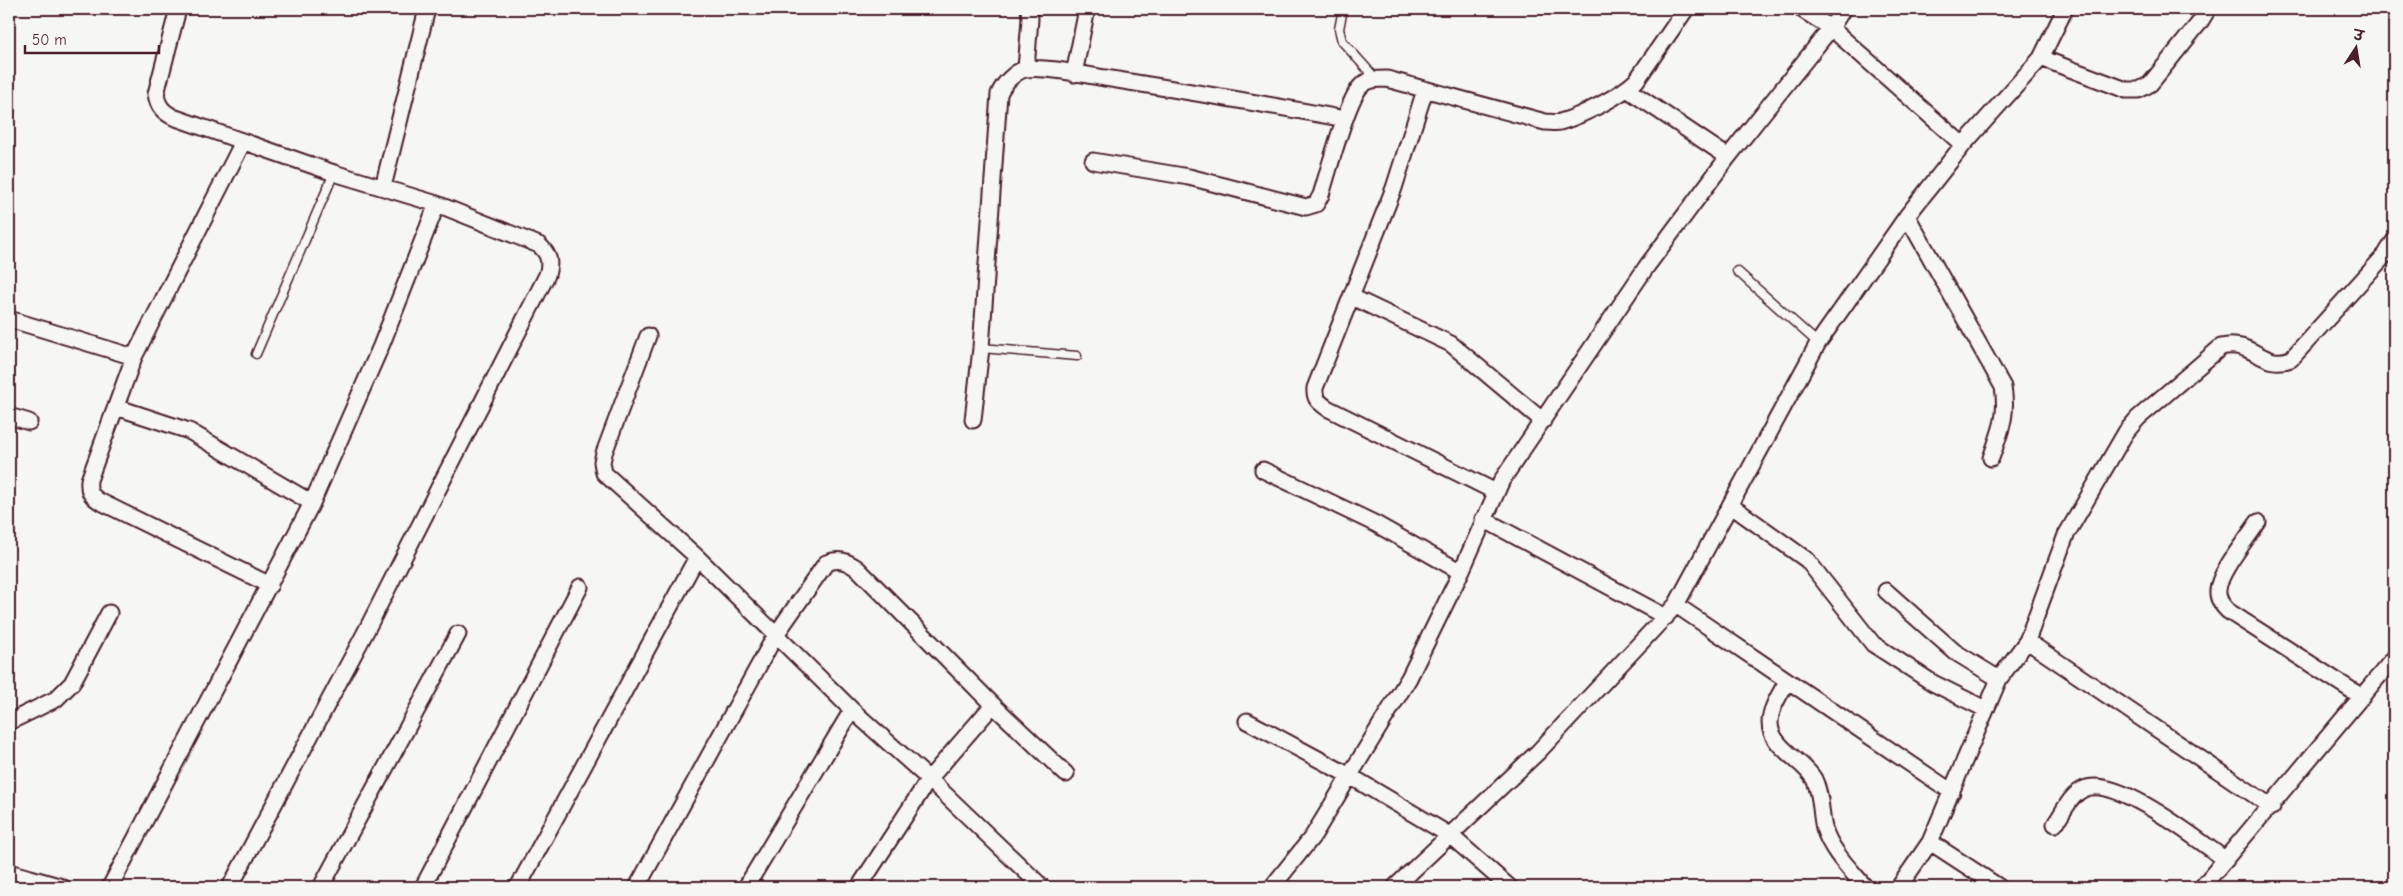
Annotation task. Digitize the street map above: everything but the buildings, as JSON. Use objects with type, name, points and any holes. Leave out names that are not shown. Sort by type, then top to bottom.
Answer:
[{"type":"street","points":[[178,9],[156,94],[158,104],[163,112],[334,173],[438,204],[539,244],[547,253],[550,265],[365,633],[230,887]]},
{"type":"street","points":[[383,187],[427,9]]},
{"type":"street","points":[[1026,69],[1029,9]]},
{"type":"street","points":[[1074,74],[1087,9]]},
{"type":"street","points":[[1093,161],[1208,181],[1306,207],[1316,204],[1321,195],[1345,119],[1360,87],[1376,79],[1386,79],[1545,122],[1559,122],[1618,96],[1636,81],[1686,9]]},
{"type":"street","points":[[1801,9],[1830,28],[1963,145]]},
{"type":"street","points":[[1272,887],[1308,842],[1409,678],[1461,572],[1502,480],[1647,266],[1728,157],[1830,28],[1842,9]]},
{"type":"street","points":[[1395,887],[1538,752],[1671,611],[1818,343],[1907,216],[1963,145],[2041,58],[2065,9]]},
{"type":"street","points":[[2041,58],[2126,90],[2139,90],[2150,84],[2200,22],[2208,9]]},
{"type":"street","points":[[973,420],[981,348],[999,94],[1002,87],[1018,73],[1026,69],[1074,74],[1228,97],[1345,119]]},
{"type":"street","points":[[1627,89],[1728,157]]},
{"type":"street","points":[[1425,90],[1394,188],[1315,388],[1314,396],[1320,403],[1496,492]]},
{"type":"street","points":[[243,142],[134,358],[89,480],[88,489],[92,496],[270,585]]},
{"type":"street","points":[[110,887],[312,503],[381,346],[438,204]]},
{"type":"street","points":[[1907,216],[2003,387],[2007,406],[2004,422],[1991,458]]},
{"type":"street","points":[[1899,887],[1930,842],[1999,679],[2027,641],[2066,535],[2126,432],[2138,418],[2221,347],[2233,344],[2246,348],[2269,361],[2281,363],[2290,360],[2390,256],[2394,241]]},
{"type":"street","points":[[1352,297],[1451,344],[1543,421]]},
{"type":"street","points":[[9,320],[134,358]]},
{"type":"street","points":[[648,336],[604,453],[602,462],[604,473],[698,557],[775,636],[852,710],[929,779],[1042,887]]},
{"type":"street","points":[[116,407],[189,431],[312,503]]},
{"type":"street","points":[[9,416],[29,422]]},
{"type":"street","points":[[1263,470],[1376,524],[1461,572]]},
{"type":"street","points":[[1730,505],[1807,560],[1873,644],[1933,683],[1985,709]]},
{"type":"street","points":[[1483,519],[1671,611],[1787,681],[1952,792]]},
{"type":"street","points":[[2258,522],[2221,579],[2218,591],[2220,602],[2228,611],[2362,697]]},
{"type":"street","points":[[518,887],[698,557]]},
{"type":"street","points":[[637,887],[775,636],[826,563],[835,559],[847,562],[858,569],[993,705],[1066,774]]},
{"type":"street","points":[[423,887],[580,588]]},
{"type":"street","points":[[1886,591],[1955,652],[1999,679]]},
{"type":"street","points":[[9,722],[56,699],[72,683],[109,613]]},
{"type":"street","points":[[321,887],[458,634]]},
{"type":"street","points":[[2027,641],[2272,807]]},
{"type":"street","points":[[2202,887],[2272,807],[2394,658]]},
{"type":"street","points":[[1787,681],[1773,710],[1770,723],[1773,736],[1813,778],[1819,792],[1824,827],[1830,842],[1866,887]]},
{"type":"street","points":[[859,887],[929,779],[993,705]]},
{"type":"street","points":[[746,887],[852,710]]},
{"type":"street","points":[[1247,721],[1350,776],[1451,836],[1509,887]]},
{"type":"street","points":[[2055,824],[2081,790],[2089,787],[2100,787],[2149,805],[2226,860]]},
{"type":"street","points":[[1930,842],[1999,887]]},
{"type":"street","points":[[9,872],[62,887]]},
{"type":"lane","points":[[1343,9],[1339,29],[1342,41],[1376,79]]},
{"type":"lane","points":[[256,354],[334,173]]},
{"type":"lane","points":[[1737,271],[1818,343]]},
{"type":"lane","points":[[981,348],[1077,356]]}]
